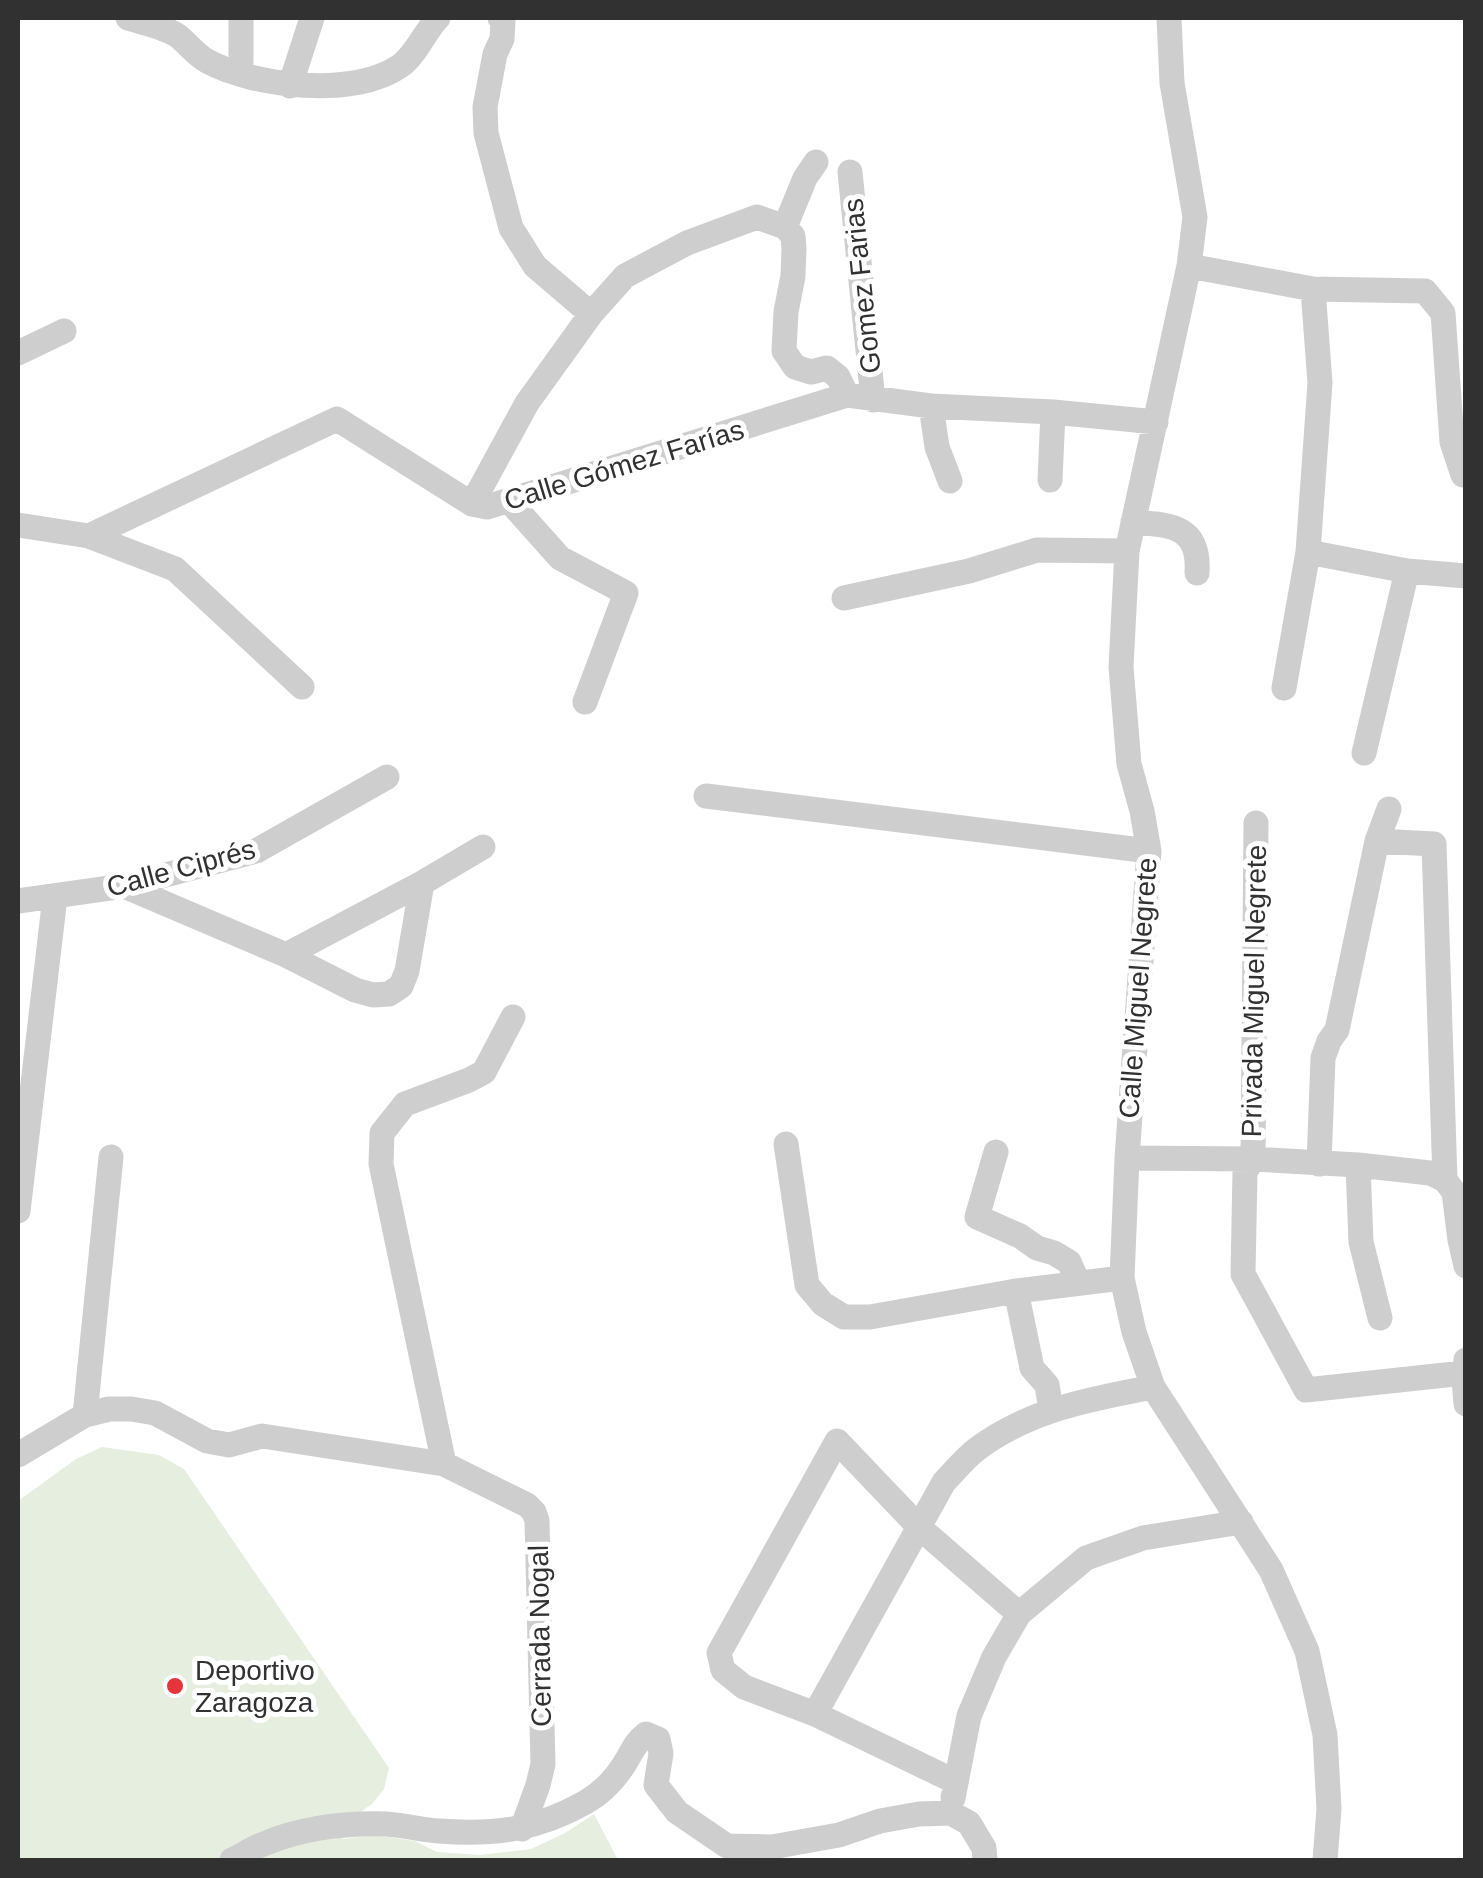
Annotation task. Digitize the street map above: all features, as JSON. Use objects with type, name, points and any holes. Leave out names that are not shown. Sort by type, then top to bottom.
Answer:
[{"type":"street","points":[[128,18],[176,34],[206,61],[290,86],[372,80],[402,64],[438,18]]},
{"type":"street","points":[[241,18],[241,74]]},
{"type":"street","points":[[290,86],[312,18]]},
{"type":"street","points":[[500,18],[502,38],[484,107],[486,132],[511,228],[535,266],[591,314]]},
{"type":"street","name":"Calle Miguel Negrete","points":[[1168,18],[1172,83],[1195,216],[1189,266],[1127,551],[1121,667],[1129,764],[1148,851],[1122,1278],[1134,1332],[1153,1387],[1271,1570],[1308,1651],[1325,1735],[1329,1809],[1325,1860]]},
{"type":"street","points":[[785,227],[805,178],[816,162]]},
{"type":"street","name":"Gomez Farias","points":[[850,172],[874,400]]},
{"type":"street","points":[[472,504],[527,402],[591,314],[625,276],[687,243],[757,218],[785,227],[792,236],[784,351],[795,367],[811,372],[827,368],[838,377],[847,394],[931,406],[1156,422]]},
{"type":"street","points":[[1189,266],[1313,289],[1425,290],[1444,314],[1452,442],[1466,475]]},
{"type":"street","points":[[1284,688],[1308,552],[1320,384],[1313,289]]},
{"type":"street","points":[[18,352],[64,331]]},
{"type":"street","name":"Calle Gómez Farías","points":[[88,536],[338,418],[472,504],[487,508],[847,394]]},
{"type":"street","points":[[931,406],[937,447],[950,481]]},
{"type":"street","points":[[1050,480],[1053,412]]},
{"type":"street","points":[[510,502],[560,558],[626,593],[585,702]]},
{"type":"street","points":[[1133,522],[1172,525],[1189,537],[1198,553],[1197,573]]},
{"type":"street","points":[[18,525],[88,536],[175,569],[302,687]]},
{"type":"street","points":[[844,598],[969,571],[1037,550],[1127,551]]},
{"type":"street","points":[[1308,552],[1406,571],[1466,576]]},
{"type":"street","points":[[1364,753],[1406,571]]},
{"type":"street","name":"Calle Ciprés","points":[[18,902],[124,886],[256,851],[387,777]]},
{"type":"street","points":[[706,796],[1148,851]]},
{"type":"street","points":[[1318,1164],[1322,1058],[1337,1030],[1377,841],[1389,809]]},
{"type":"street","name":"Privada Miguel Negrete","points":[[1252,1159],[1256,823]]},
{"type":"street","points":[[1377,841],[1434,844],[1445,1180],[1454,1192],[1466,1266]]},
{"type":"street","points":[[286,956],[483,847]]},
{"type":"street","points":[[124,886],[373,995],[390,994],[400,986],[422,883]]},
{"type":"street","points":[[18,1211],[55,897]]},
{"type":"street","points":[[444,1464],[380,1164],[382,1132],[405,1104],[484,1072],[514,1016]]},
{"type":"street","points":[[786,1144],[807,1284],[823,1304],[844,1317],[870,1317],[1016,1291],[1122,1278]]},
{"type":"street","points":[[996,1152],[977,1217],[1069,1262],[1078,1282]]},
{"type":"street","points":[[84,1415],[111,1158]]},
{"type":"street","name":"Privada Miguel Negrete","points":[[1127,1158],[1358,1165],[1430,1173],[1445,1180]]},
{"type":"street","points":[[1252,1159],[1245,1172],[1243,1274],[1306,1390],[1465,1366],[1466,1404]]},
{"type":"street","points":[[1358,1165],[1362,1242],[1380,1318]]},
{"type":"street","points":[[1016,1291],[1032,1368],[1047,1385],[1051,1410]]},
{"type":"street","points":[[815,1714],[944,1482],[974,1451],[1011,1426],[1051,1410],[1153,1387]]},
{"type":"street","name":"Cerrada Nogal","points":[[18,1455],[84,1415],[131,1409],[154,1413],[207,1442],[229,1446],[262,1436],[444,1464],[527,1505],[537,1522],[543,1764],[522,1829]]},
{"type":"street","points":[[956,1782],[815,1714],[744,1686],[723,1670],[719,1653],[836,1441],[920,1528],[1019,1614]]},
{"type":"street","points":[[951,1813],[969,1716],[994,1657],[1019,1614],[1086,1558],[1143,1538],[1242,1522]]},
{"type":"street","points":[[232,1860],[266,1843],[322,1827],[388,1824],[438,1831],[522,1829],[588,1801],[611,1782],[634,1744],[646,1734],[658,1738],[661,1753],[656,1785],[677,1812],[727,1846],[772,1846],[838,1834],[880,1821],[951,1813],[970,1823],[984,1848],[985,1860]]},
{"type":"green space","name":"Deportivo Zaragoza","points":[[102,1447],[159,1455],[184,1469],[389,1768],[384,1789],[359,1813],[342,1839],[375,1835],[415,1841],[437,1852],[480,1855],[531,1849],[594,1814],[618,1860],[18,1860],[18,1501],[76,1459]]},
{"type":"place","name":"Deportivo Zaragoza","points":[[175,1686]]}]
